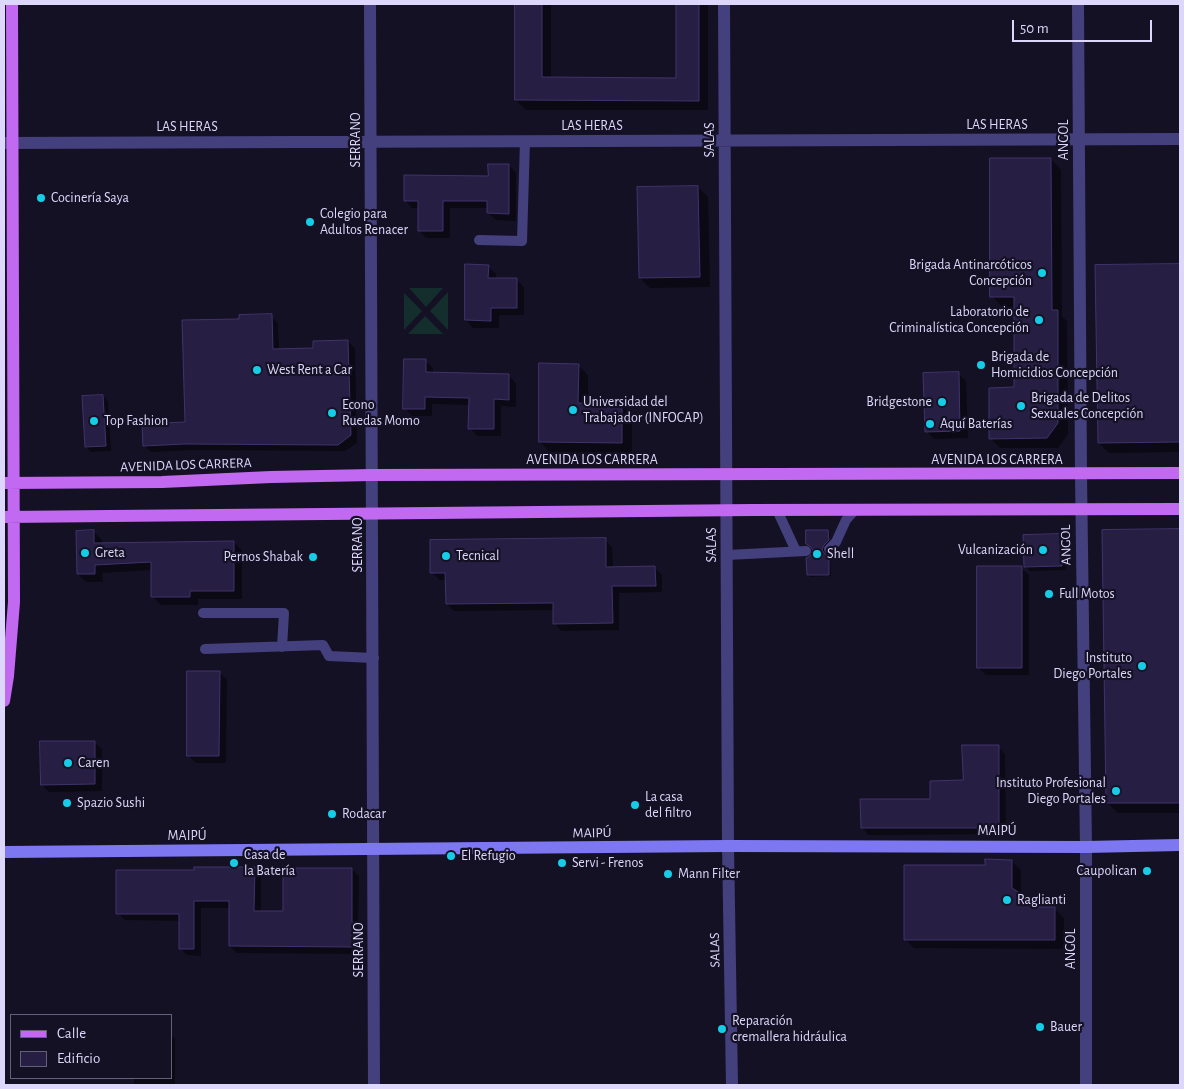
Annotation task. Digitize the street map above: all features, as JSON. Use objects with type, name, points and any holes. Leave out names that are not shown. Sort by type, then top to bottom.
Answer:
[{"type":"main road","points":[[4,701],[14,610],[9,516],[8,143],[12,4]]},
{"type":"main road","name":"AVENIDA LOS CARRERA","points":[[9,483],[162,482],[271,477],[372,476],[1081,475],[1180,473]]},
{"type":"main road","points":[[9,516],[1180,509]]},
{"type":"main road","name":"MAIPÚ","points":[[4,852],[728,846],[1086,847],[1180,845]]},
{"type":"street","name":"SERRANO","points":[[370,4],[374,658],[374,1085]]},
{"type":"street","name":"SALAS","points":[[724,4],[728,846],[732,1085]]},
{"type":"street","name":"ANGOL","points":[[1078,4],[1081,510],[1086,847],[1086,1085]]},
{"type":"street","name":"LAS HERAS","points":[[8,143],[1180,139]]},
{"type":"lane","points":[[479,240],[522,241],[524,141]]},
{"type":"lane","points":[[727,555],[801,551],[777,510]]},
{"type":"lane","points":[[829,549],[836,542],[846,520],[855,510]]},
{"type":"lane","points":[[203,613],[284,613],[282,647]]},
{"type":"lane","points":[[205,649],[323,645],[328,656],[374,658]]},
{"type":"green space","points":[[409,288],[443,288],[426,307]]},
{"type":"green space","points":[[448,292],[448,330],[430,311]]},
{"type":"green space","points":[[404,293],[422,311],[404,330]]},
{"type":"green space","points":[[425,316],[443,334],[408,334]]},
{"type":"building","points":[[515,4],[542,4],[542,77],[676,78],[676,4],[699,4],[699,101],[515,100]]},
{"type":"building","points":[[990,158],[1051,158],[1052,310],[1058,310],[1058,423],[1047,438],[989,439],[989,388],[1014,387],[1014,297],[990,297]]},
{"type":"building","points":[[488,164],[509,164],[509,214],[487,213],[487,201],[443,201],[443,231],[418,231],[418,201],[404,201],[404,175],[488,176]]},
{"type":"building","points":[[698,186],[700,277],[639,278],[637,187]]},
{"type":"building","points":[[465,264],[489,265],[488,278],[517,278],[517,308],[491,308],[491,321],[465,320]]},
{"type":"building","points":[[1180,264],[1180,442],[1098,443],[1095,265]]},
{"type":"building","points":[[272,314],[273,349],[313,348],[313,341],[348,340],[351,435],[338,445],[185,444],[143,446],[142,424],[185,422],[182,320],[239,319],[239,315]]},
{"type":"building","points":[[404,359],[426,359],[426,372],[509,374],[509,400],[494,399],[494,429],[468,429],[469,398],[425,397],[425,409],[403,409]]},
{"type":"building","points":[[539,363],[579,364],[578,403],[622,404],[622,443],[539,442]]},
{"type":"building","name":"Bridgestone","points":[[959,372],[960,431],[925,432],[923,373]]},
{"type":"building","name":"Top Fashion","points":[[103,395],[106,446],[85,447],[82,396]]},
{"type":"building","name":"Instituto Diego Portales","points":[[1180,529],[1180,803],[1106,803],[1102,530]]},
{"type":"building","points":[[94,530],[94,543],[234,541],[234,591],[190,591],[190,597],[151,597],[151,562],[95,565],[95,574],[77,574],[76,531]]},
{"type":"building","points":[[806,530],[828,530],[829,540],[822,550],[829,556],[829,575],[807,575],[806,558],[813,551],[806,544]]},
{"type":"building","name":"Vulcanización","points":[[1061,534],[1062,566],[1024,567],[1023,535]]},
{"type":"building","points":[[606,538],[606,567],[655,566],[656,586],[612,586],[613,623],[553,624],[553,603],[446,604],[445,573],[430,573],[430,540]]},
{"type":"building","points":[[977,566],[1022,566],[1022,668],[977,668]]},
{"type":"building","points":[[187,671],[220,671],[219,756],[187,756]]},
{"type":"building","name":"Caren","points":[[40,741],[95,741],[95,784],[41,785]]},
{"type":"building","points":[[962,745],[999,745],[999,828],[861,828],[860,799],[930,799],[930,781],[963,780]]},
{"type":"building","points":[[985,859],[1012,860],[1012,888],[1027,898],[1033,907],[1055,907],[1055,940],[904,940],[904,865],[985,865]]},
{"type":"building","points":[[194,867],[255,867],[254,911],[283,911],[283,868],[352,868],[354,947],[229,946],[229,901],[194,901],[194,949],[179,949],[179,914],[116,914],[116,870],[194,870]]},
{"type":"place","name":"Cocinería Saya","points":[[41,198]]},
{"type":"place","name":"Colegio para Adultos Renacer","points":[[310,222]]},
{"type":"place","name":"Brigada Antinarcóticos Concepción","points":[[1042,273]]},
{"type":"place","name":"Laboratorio de Criminalística Concepción","points":[[1039,320]]},
{"type":"place","name":"Brigada de Homicidios Concepción","points":[[981,365]]},
{"type":"place","name":"West Rent a Car","points":[[257,370]]},
{"type":"place","name":"Bridgestone","points":[[942,402]]},
{"type":"place","name":"Brigada de Delitos Sexuales Concepción","points":[[1021,406]]},
{"type":"place","name":"Universidad del Trabajador (INFOCAP)","points":[[573,410]]},
{"type":"place","name":"Econo Ruedas Momo","points":[[332,413]]},
{"type":"place","name":"Top Fashion","points":[[94,421]]},
{"type":"place","name":"Aquí Baterías","points":[[930,424]]},
{"type":"place","name":"Vulcanización","points":[[1043,550]]},
{"type":"place","name":"Greta","points":[[85,553]]},
{"type":"place","name":"Shell","points":[[817,554]]},
{"type":"place","name":"Tecnical","points":[[446,556]]},
{"type":"place","name":"Pernos Shabak","points":[[313,557]]},
{"type":"place","name":"Full Motos","points":[[1049,594]]},
{"type":"place","name":"Instituto Diego Portales","points":[[1142,666]]},
{"type":"place","name":"Caren","points":[[68,763]]},
{"type":"place","name":"Instituto Profesional Diego Portales","points":[[1116,791]]},
{"type":"place","name":"Spazio Sushi","points":[[67,803]]},
{"type":"place","name":"La casa del filtro","points":[[635,805]]},
{"type":"place","name":"Rodacar","points":[[332,814]]},
{"type":"place","name":"El Refugio","points":[[451,856]]},
{"type":"place","name":"Casa de la Batería","points":[[234,863]]},
{"type":"place","name":"Servi - Frenos","points":[[562,863]]},
{"type":"place","name":"Caupolican","points":[[1147,871]]},
{"type":"place","name":"Mann Filter","points":[[668,874]]},
{"type":"place","name":"Raglianti","points":[[1007,900]]},
{"type":"place","name":"Bauer","points":[[1040,1027]]},
{"type":"place","name":"Reparación cremallera hidráulica","points":[[722,1029]]}]
